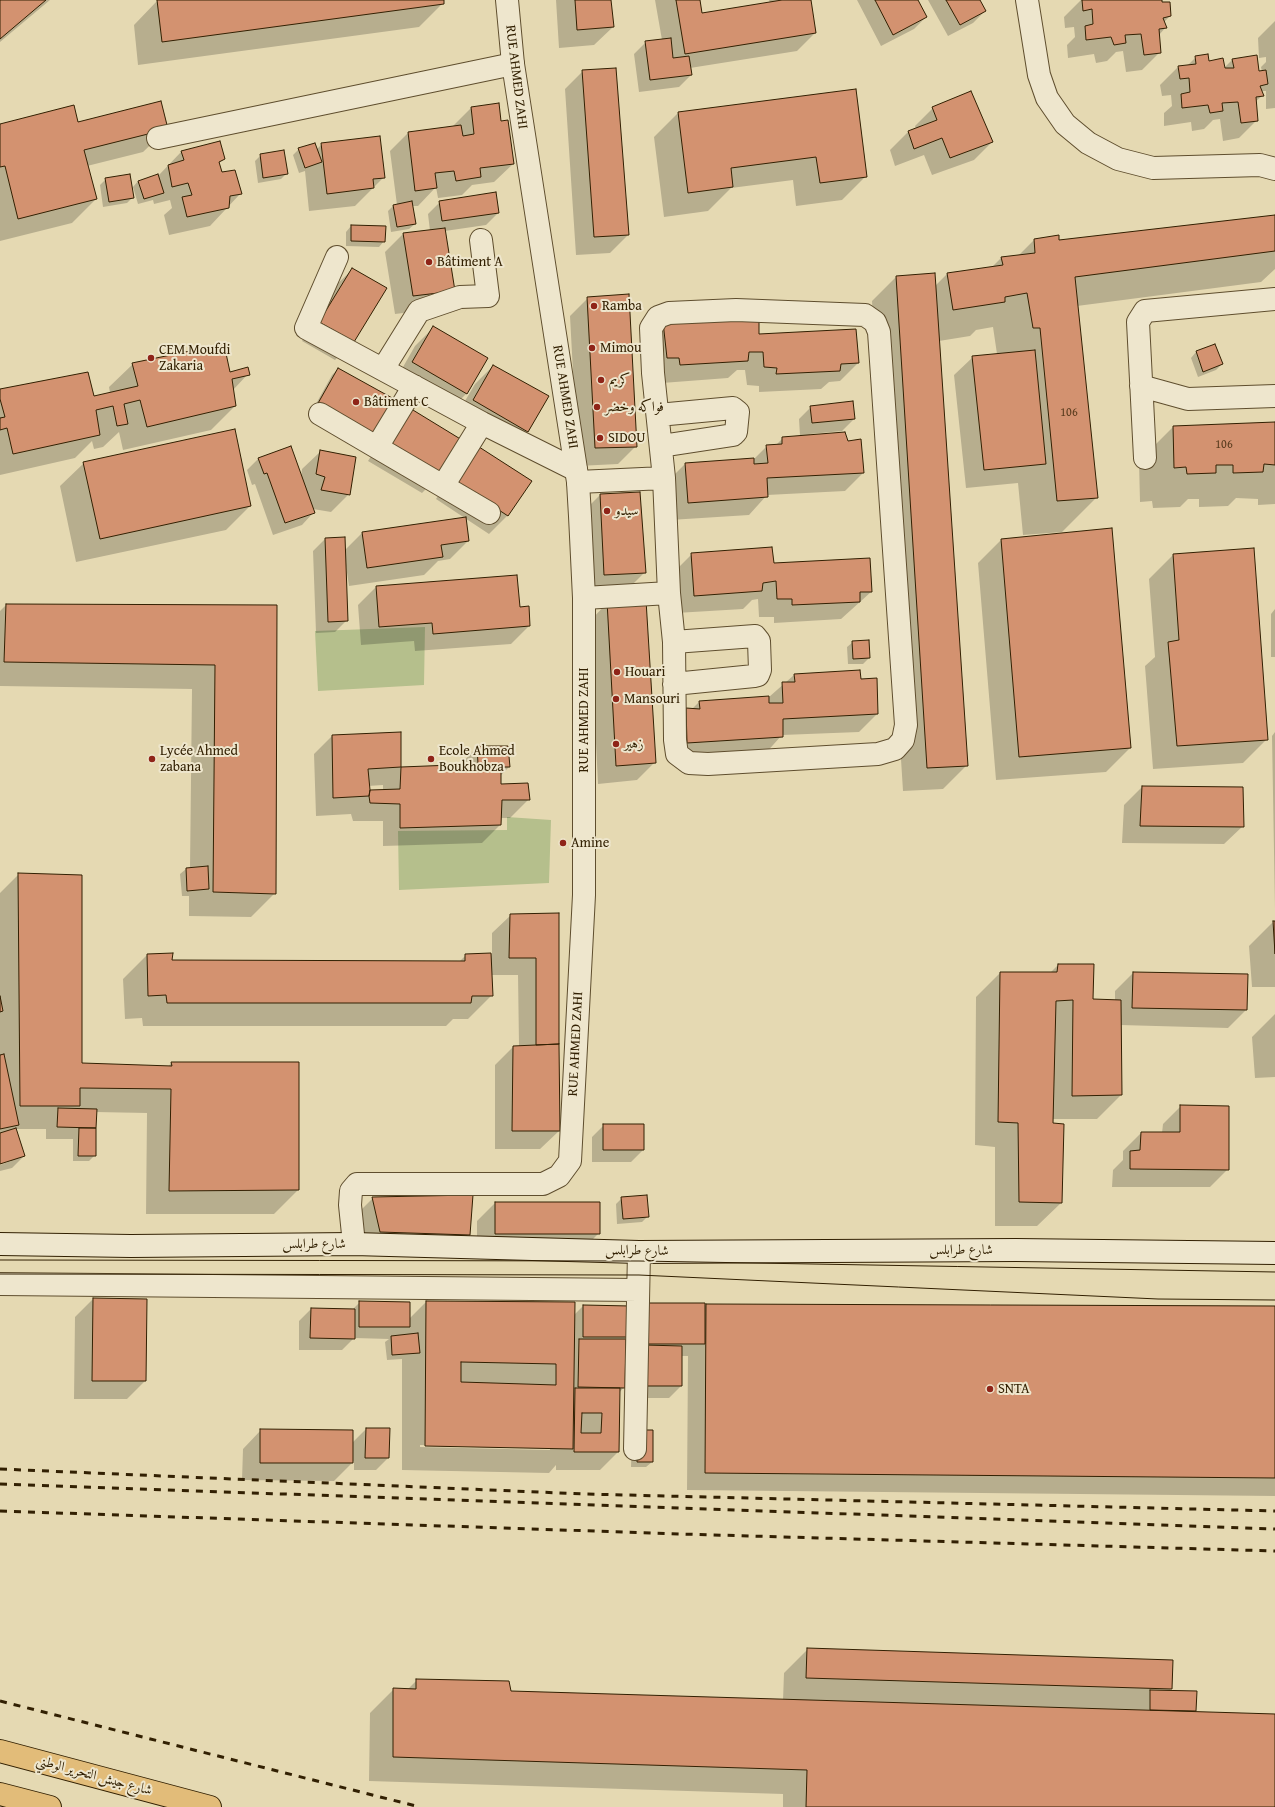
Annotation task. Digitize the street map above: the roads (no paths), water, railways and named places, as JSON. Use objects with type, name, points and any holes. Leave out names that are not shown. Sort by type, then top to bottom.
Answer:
[{"type":"highway","name":"شارع جيش التحرير الوطني","points":[[0,1750],[210,1807]]},
{"type":"highway","points":[[0,1794],[50,1807]]},
{"type":"street","name":"RUE AHMED ZAHI","points":[[354,1244],[350,1205],[351,1191],[357,1184],[543,1184],[559,1176],[570,1161],[584,894],[584,598],[577,476],[513,64],[507,0]]},
{"type":"street","points":[[1027,0],[1039,75],[1047,98],[1066,124],[1088,143],[1118,159],[1153,168],[1260,165],[1275,169]]},
{"type":"street","points":[[158,138],[513,64]]},
{"type":"street","points":[[383,369],[419,311],[460,298],[488,296],[481,240]]},
{"type":"street","points":[[337,257],[306,328],[577,476],[664,478]]},
{"type":"street","points":[[1145,458],[1138,322],[1145,311],[1275,299]]},
{"type":"street","points":[[736,310],[865,315],[874,322],[879,332],[906,725],[903,740],[895,749],[878,754],[708,764],[688,763],[678,754],[675,740],[674,642],[669,594],[664,478],[658,415],[651,328],[658,317],[669,313],[736,310]]},
{"type":"street","points":[[377,447],[414,386]]},
{"type":"street","points":[[1141,386],[1188,399],[1275,396]]},
{"type":"street","points":[[658,415],[733,408],[738,412],[736,432],[733,435],[661,446]]},
{"type":"street","points":[[320,414],[489,513]]},
{"type":"street","points":[[443,486],[482,423]]},
{"type":"street","points":[[584,598],[669,594]]},
{"type":"street","points":[[674,642],[755,636],[759,641],[760,670],[758,675],[754,676],[674,684]]},
{"type":"street","name":"شارع طرابلس","points":[[0,1244],[131,1246],[354,1244],[640,1252],[1016,1250],[1275,1253]]},
{"type":"street","points":[[634,1449],[640,1252]]},
{"type":"street","points":[[0,1284],[638,1290]]},
{"type":"tram line","points":[[0,1260],[639,1261],[1275,1272]]},
{"type":"tram line","points":[[0,1274],[639,1275],[1158,1299],[1275,1300]]},
{"type":"railway","points":[[0,1469],[584,1494],[1275,1511]]},
{"type":"railway","points":[[0,1484],[1275,1529]]},
{"type":"railway","points":[[0,1511],[681,1534],[1275,1551]]},
{"type":"railway","points":[[0,1701],[420,1807]]},
{"type":"place","name":"Bâtiment A","points":[[429,262]]},
{"type":"place","name":"Ramba","points":[[594,306]]},
{"type":"place","name":"Mimou","points":[[592,348]]},
{"type":"place","name":"CEM Moufdi Zakaria","points":[[151,358]]},
{"type":"place","name":"كريم","points":[[601,380]]},
{"type":"place","name":"Bâtiment C","points":[[356,402]]},
{"type":"place","name":"فواكه وخضر","points":[[597,407]]},
{"type":"place","name":"SIDOU","points":[[600,438]]},
{"type":"place","name":"سيدو","points":[[607,511]]},
{"type":"place","name":"Houari","points":[[617,672]]},
{"type":"place","name":"Mansouri","points":[[616,699]]},
{"type":"place","name":"زهير","points":[[616,744]]},
{"type":"place","name":"Lycée Ahmed zabana","points":[[152,759]]},
{"type":"place","name":"Ecole Ahmed Boukhobza","points":[[431,759]]},
{"type":"place","name":"Amine","points":[[563,843]]},
{"type":"place","name":"SNTA","points":[[990,1389]]}]
